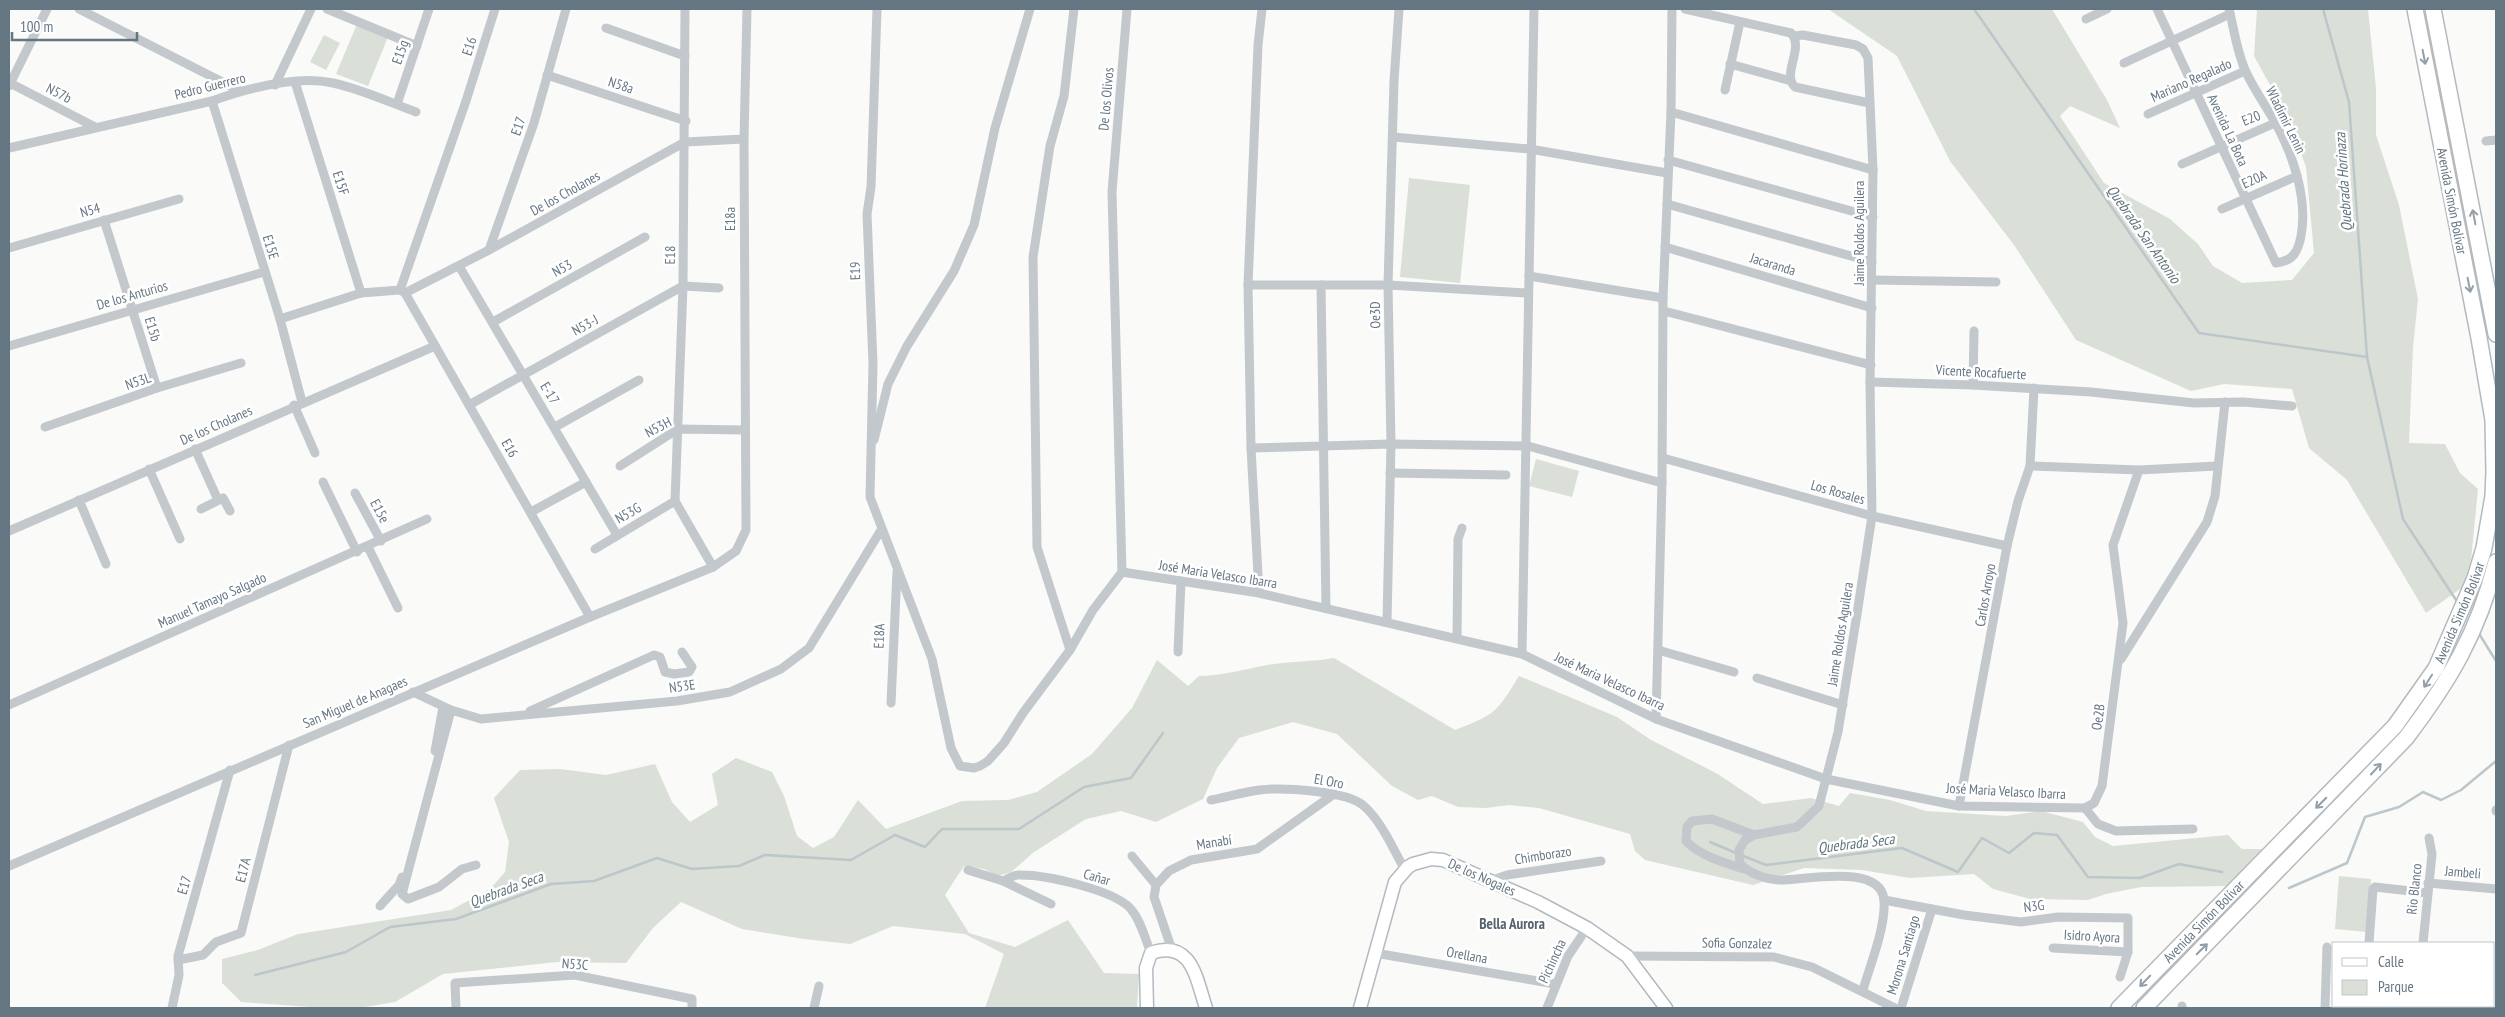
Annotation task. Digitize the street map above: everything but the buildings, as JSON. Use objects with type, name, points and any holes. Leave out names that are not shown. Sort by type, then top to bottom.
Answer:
[{"type":"highway","name":"Avenida Simón Bolívar","points":[[2119,1008],[2395,726],[2436,668],[2458,622],[2475,578],[2489,521],[2494,472],[2493,420],[2479,338],[2415,9]]},
{"type":"highway","name":"Avenida Simón Bolívar","points":[[2433,9],[2496,334]]},
{"type":"highway","name":"Avenida Simón Bolívar","points":[[2144,1008],[2406,738],[2443,689],[2475,627],[2496,562]]},
{"type":"street","points":[[9,84],[47,9]]},
{"type":"street","points":[[79,9],[240,91]]},
{"type":"street","points":[[275,85],[311,9]]},
{"type":"street","points":[[330,9],[417,46]]},
{"type":"street","name":"E15g","points":[[397,104],[429,9]]},
{"type":"street","name":"E16","points":[[495,9],[403,292],[590,617]]},
{"type":"street","name":"E17","points":[[489,250],[534,123],[566,9]]},
{"type":"street","name":"E18","points":[[675,501],[683,286],[686,121],[685,9]]},
{"type":"street","name":"E18a","points":[[713,567],[736,551],[746,530],[744,139],[747,9]]},
{"type":"street","name":"E19","points":[[877,9],[871,187],[867,214],[872,364],[869,457],[870,497],[881,530],[932,659],[951,748],[960,766],[974,768],[988,761],[1004,744],[1023,713],[1070,650]]},
{"type":"street","points":[[869,457],[888,384],[907,346],[954,270],[974,225],[994,128],[1030,9]]},
{"type":"street","points":[[1070,650],[1037,547],[1033,257],[1050,146],[1064,96],[1074,9]]},
{"type":"street","name":"De los Olivos","points":[[1122,572],[1112,192],[1127,9]]},
{"type":"street","points":[[1259,594],[1251,448],[1248,285],[1258,45],[1262,9]]},
{"type":"street","name":"Oe3D","points":[[1387,621],[1391,444],[1388,285],[1399,9]]},
{"type":"street","points":[[1522,654],[1528,446],[1528,293],[1530,276],[1530,149],[1534,9]]},
{"type":"street","points":[[1656,719],[1662,483],[1663,298],[1671,112],[1672,9]]},
{"type":"street","points":[[1685,9],[1785,31],[1794,36],[1796,41],[1791,81]]},
{"type":"street","points":[[2086,18],[2107,9]]},
{"type":"street","name":"Avenida La Bota","points":[[2157,9],[2276,263]]},
{"type":"street","points":[[2124,63],[2173,42],[2230,12]]},
{"type":"street","name":"Wladimir Lenin","points":[[2230,12],[2245,71],[2275,123],[2288,150],[2297,176],[2302,204],[2302,230],[2299,246],[2291,259],[2276,263]]},
{"type":"street","points":[[1725,90],[1740,22]]},
{"type":"street","points":[[606,28],[685,56]]},
{"type":"street","name":"Jaime Roldos Aguilera","points":[[1754,836],[1777,833],[1797,827],[1819,806],[1842,705],[1872,516],[1870,382],[1873,170],[1868,58],[1863,49],[1856,45],[1803,35],[1794,36]]},
{"type":"street","points":[[1730,64],[1791,81],[1795,87],[1802,90],[1869,103]]},
{"type":"street","name":"Mariano Regalado","points":[[2148,114],[2245,71]]},
{"type":"street","name":"N58a","points":[[547,75],[686,121]]},
{"type":"street","name":"Pedro Guerrero","points":[[9,148],[212,101],[240,91],[295,82],[333,83],[416,112]]},
{"type":"street","name":"E15F","points":[[295,82],[362,293]]},
{"type":"street","name":"N57b","points":[[9,84],[95,127]]},
{"type":"street","name":"E15E","points":[[212,101],[280,319],[298,404],[315,453]]},
{"type":"street","points":[[1671,112],[1873,170]]},
{"type":"street","name":"E20","points":[[2182,164],[2275,123]]},
{"type":"street","points":[[1393,137],[1530,149],[1668,172]]},
{"type":"street","name":"De los Cholanes","points":[[403,292],[459,266],[685,142],[744,139]]},
{"type":"street","points":[[2486,141],[2496,140]]},
{"type":"street","points":[[1668,160],[1873,217]]},
{"type":"street","name":"E20A","points":[[2222,209],[2297,176]]},
{"type":"street","name":"N54","points":[[9,248],[178,199]]},
{"type":"street","points":[[1667,204],[1872,262]]},
{"type":"street","name":"E15b","points":[[104,220],[157,388]]},
{"type":"street","name":"N53","points":[[493,322],[645,237]]},
{"type":"street","name":"Jacaranda","points":[[1665,247],[1872,308]]},
{"type":"street","name":"E-17","points":[[459,266],[617,535]]},
{"type":"street","name":"De los Anturios","points":[[9,346],[264,272]]},
{"type":"street","points":[[1530,276],[1663,298]]},
{"type":"street","points":[[1872,280],[1996,282]]},
{"type":"street","points":[[1248,285],[1388,285],[1528,293]]},
{"type":"street","points":[[1321,285],[1326,608]]},
{"type":"street","points":[[683,286],[720,288]]},
{"type":"street","name":"N53-J","points":[[469,405],[683,286]]},
{"type":"street","points":[[280,319],[362,293],[403,292]]},
{"type":"street","points":[[1664,312],[1871,365]]},
{"type":"street","points":[[1973,384],[1974,330]]},
{"type":"street","name":"De los Cholanes","points":[[10,530],[435,346]]},
{"type":"street","name":"N53L","points":[[45,427],[157,388],[241,364]]},
{"type":"street","points":[[555,427],[639,380]]},
{"type":"street","name":"Vicente Rocafuerte","points":[[1870,382],[1973,384],[2091,392],[2194,403],[2225,402],[2292,406]]},
{"type":"street","name":"Carlos Arroyo","points":[[1959,806],[2007,546],[2018,501],[2030,466],[2034,388]]},
{"type":"street","points":[[2119,661],[2207,522],[2215,496],[2225,402]]},
{"type":"street","name":"N53H","points":[[620,466],[678,429],[745,430]]},
{"type":"street","points":[[1251,448],[1391,444],[1528,446],[1662,483]]},
{"type":"street","points":[[195,449],[218,500]]},
{"type":"street","name":"Los Rosales","points":[[1662,458],[1872,516],[2007,546]]},
{"type":"street","points":[[2030,466],[2139,470],[2217,466]]},
{"type":"street","points":[[149,469],[180,539]]},
{"type":"street","name":"Oe2B","points":[[2085,808],[2094,803],[2102,786],[2119,661],[2123,623],[2113,546],[2139,470]]},
{"type":"street","points":[[1390,473],[1506,475]]},
{"type":"street","points":[[323,482],[357,552]]},
{"type":"street","points":[[531,512],[586,482]]},
{"type":"street","name":"E15e","points":[[355,493],[381,541]]},
{"type":"street","points":[[201,509],[223,498],[230,510]]},
{"type":"street","points":[[79,500],[106,564]]},
{"type":"street","points":[[675,501],[713,567]]},
{"type":"street","name":"N53G","points":[[595,549],[675,501]]},
{"type":"street","points":[[9,520],[10,530]]},
{"type":"street","name":"Manuel Tamayo Salgado","points":[[9,706],[427,520]]},
{"type":"street","points":[[1457,638],[1458,539],[1462,528]]},
{"type":"street","name":"N53E","points":[[413,692],[447,708],[481,719],[677,701],[730,692],[781,669],[809,648],[881,530]]},
{"type":"street","points":[[368,547],[398,608]]},
{"type":"street","name":"San Miguel de Anagaes","points":[[9,866],[413,692],[713,567]]},
{"type":"street","name":"E18A","points":[[891,703],[897,570]]},
{"type":"street","points":[[1070,650],[1093,610],[1122,572]]},
{"type":"street","name":"José Maria Velasco Ibarra","points":[[1122,572],[1259,594],[1387,621],[1522,654],[1656,719],[1826,779],[1959,806],[2085,808]]},
{"type":"street","points":[[1178,652],[1180,581]]},
{"type":"street","points":[[1658,650],[1734,672]]},
{"type":"street","points":[[521,715],[654,655],[660,657],[665,672],[684,674],[689,672],[692,667],[682,652]]},
{"type":"street","points":[[1757,678],[1842,705]]},
{"type":"street","points":[[447,708],[402,894],[408,899],[431,890],[462,869],[476,864]]},
{"type":"street","points":[[380,906],[400,884],[447,708]]},
{"type":"street","name":"E17A","points":[[178,960],[203,955],[216,942],[241,933],[289,745]]},
{"type":"street","name":"E17","points":[[172,1008],[179,975],[178,960],[230,770]]},
{"type":"street","name":"El Oro","points":[[1211,800],[1259,790],[1285,788],[1334,794],[1362,804],[1372,813],[1405,870]]},
{"type":"street","name":"Manabí","points":[[1156,885],[1169,871],[1191,860],[1257,849],[1334,794]]},
{"type":"street","points":[[2085,808],[2098,824],[2106,829],[2116,831],[2193,829]]},
{"type":"street","points":[[1754,836],[1712,819],[1692,821],[1687,827],[1686,841],[1691,847],[1719,861],[1759,876],[1779,880],[1817,876],[1856,878],[1874,884],[1882,893],[1884,900],[1882,924],[1863,990]]},
{"type":"street","points":[[1747,870],[1740,864],[1739,850],[1745,840],[1754,836]]},
{"type":"street","name":"Rio Blanco","points":[[2423,942],[2432,854],[2429,838]]},
{"type":"street","points":[[1132,856],[1156,885],[1154,897],[1172,950]]},
{"type":"street","name":"De los Nogales","points":[[1405,870],[1419,862],[1436,859],[1448,862],[1538,902],[1587,928],[1627,956],[1666,1008]]},
{"type":"street","name":"Chimborazo","points":[[1490,881],[1507,875],[1601,861]]},
{"type":"street","points":[[968,870],[1003,880],[1051,904]]},
{"type":"street","points":[[1360,1008],[1390,894],[1395,882],[1405,870]]},
{"type":"street","name":"Cañar","points":[[1003,880],[1023,874],[1089,887],[1113,896],[1131,909],[1137,917],[1151,953]]},
{"type":"street","name":"Jambeli","points":[[2428,883],[2496,889]]},
{"type":"street","points":[[2369,942],[2373,889],[2375,887],[2428,893]]},
{"type":"street","name":"N3G","points":[[1884,900],[2021,922],[2058,917],[2128,918],[2128,952],[2120,976]]},
{"type":"street","name":"Morona Santiago","points":[[1901,1008],[1932,909]]},
{"type":"street","name":"Pichincha","points":[[1547,1008],[1555,984],[1568,956],[1587,928]]},
{"type":"street","points":[[2325,1008],[2327,947]]},
{"type":"street","name":"Isidro Ayora","points":[[2053,948],[2128,952]]},
{"type":"street","points":[[1147,1008],[1146,968],[1151,953],[1167,949],[1185,957],[1190,964],[1206,1008]]},
{"type":"street","name":"Orellana","points":[[1375,953],[1555,984]]},
{"type":"street","name":"Sofia Gonzalez","points":[[1627,956],[1774,957],[1812,967],[1863,990],[1895,1008]]},
{"type":"street","name":"N53C","points":[[456,1008],[455,983],[575,975],[692,1004]]},
{"type":"street","points":[[814,1008],[819,986]]},
{"type":"green space","points":[[1828,9],[2052,9],[2107,100],[2120,128],[2070,106],[2060,116],[2104,183],[2170,219],[2198,244],[2213,266],[2242,283],[2292,280],[2314,253],[2306,167],[2287,116],[2254,56],[2257,9],[2368,9],[2376,88],[2376,135],[2399,205],[2418,299],[2413,347],[2409,443],[2445,444],[2460,473],[2478,489],[2471,560],[2463,587],[2426,613],[2347,480],[2309,448],[2292,389],[2224,384],[2191,391],[2076,340],[2014,245],[1950,161],[1897,56]]},
{"type":"green space","points":[[357,24],[388,37],[368,86],[336,74]]},
{"type":"green space","points":[[324,35],[340,43],[326,70],[310,62]]},
{"type":"green space","points":[[1409,178],[1470,185],[1460,283],[1400,277]]},
{"type":"green space","points":[[1536,459],[1579,471],[1572,497],[1529,486]]},
{"type":"green space","points":[[1334,658],[1455,730],[1479,720],[1494,711],[1519,676],[1617,717],[1651,740],[1716,773],[1763,804],[1811,798],[1839,806],[1850,793],[1890,800],[1926,811],[2006,816],[2041,811],[2083,822],[2095,837],[2113,846],[2228,835],[2242,849],[2271,849],[2229,886],[2141,887],[2106,894],[2088,900],[2030,899],[1993,889],[1974,874],[1910,878],[1862,870],[1804,868],[1753,885],[1645,860],[1635,851],[1630,834],[1539,808],[1509,805],[1486,808],[1458,807],[1432,796],[1418,800],[1392,786],[1337,734],[1293,722],[1239,738],[1217,768],[1203,799],[1156,822],[1121,811],[1086,819],[1034,852],[1011,872],[997,876],[984,869],[964,866],[945,895],[969,933],[1015,947],[1068,920],[1104,973],[1139,974],[1137,1008],[985,1008],[1004,954],[965,934],[893,926],[850,944],[804,939],[742,929],[681,902],[653,928],[626,963],[557,962],[443,974],[395,1002],[359,1008],[325,1008],[241,1002],[222,983],[222,959],[258,950],[298,934],[451,910],[490,889],[505,872],[509,842],[494,798],[520,770],[560,769],[606,775],[655,764],[672,802],[690,822],[718,805],[712,774],[736,758],[772,772],[784,796],[797,836],[813,848],[834,837],[858,800],[886,829],[962,801],[1008,800],[1037,792],[1092,754],[1132,708],[1157,660],[1188,686],[1199,676],[1225,674],[1276,664]]},
{"type":"green space","points":[[2339,876],[2371,879],[2367,932],[2335,929]]},
{"type":"waterway","name":"Quebrada San Antonio","points":[[1974,9],[2199,333],[2367,357]]},
{"type":"waterway","name":"Quebrada Horinaza","points":[[2323,9],[2349,102],[2367,357],[2403,519],[2458,603]]},
{"type":"waterway","points":[[2478,632],[2496,661]]},
{"type":"waterway","name":"Quebrada Seca","points":[[255,975],[346,952],[390,927],[456,919],[551,884],[594,881],[657,858],[692,869],[739,866],[765,855],[851,860],[895,835],[925,847],[942,829],[1019,829],[1084,787],[1131,778],[1163,733]]},
{"type":"waterway","name":"Quebrada Seca","points":[[2289,888],[2347,863],[2365,817],[2399,807],[2423,792],[2441,800],[2461,790],[2496,761]]},
{"type":"waterway","name":"Quebrada Seca","points":[[1741,855],[1766,865],[1902,848],[1958,872],[1982,838],[2009,853],[2034,833],[2057,835],[2088,877],[2140,878],[2179,864],[2222,872]]},
{"type":"waterway","name":"Quebrada Seca","points":[[1710,842],[1736,853]]},
{"type":"district","name":"Bella Aurora","points":[[1512,923]]}]
